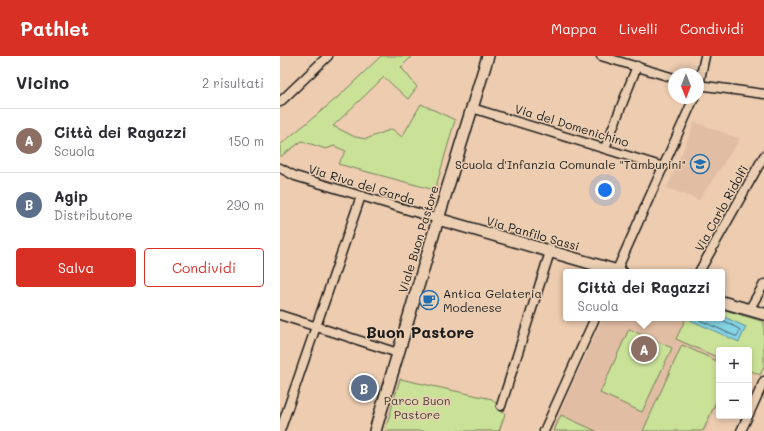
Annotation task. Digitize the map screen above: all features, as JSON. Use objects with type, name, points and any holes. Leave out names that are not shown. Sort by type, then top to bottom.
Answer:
[{"type":"street","points":[[280,102],[328,56]]},
{"type":"street","name":"Viale Buon Pastore","points":[[375,431],[488,56]]},
{"type":"street","points":[[601,56],[668,76]]},
{"type":"street","points":[[703,68],[705,56]]},
{"type":"street","points":[[606,148],[637,66]]},
{"type":"street","points":[[704,88],[764,94]]},
{"type":"street","points":[[618,269],[691,104]]},
{"type":"street","name":"Via del Domenichino","points":[[472,108],[664,167]]},
{"type":"street","name":"Via Carlo Ridolfi","points":[[701,269],[764,156]]},
{"type":"street","name":"Via Riva del Garda","points":[[280,168],[296,176],[438,219]]},
{"type":"street","points":[[280,431],[361,196]]},
{"type":"street","name":"Via Panfilo Sassi","points":[[438,219],[607,269]]},
{"type":"street","points":[[501,406],[550,252]]},
{"type":"street","points":[[749,310],[764,284]]},
{"type":"street","points":[[725,303],[764,314]]},
{"type":"street","points":[[280,315],[398,353]]},
{"type":"street","points":[[544,431],[594,321]]},
{"type":"street","points":[[752,407],[764,384]]},
{"type":"street","points":[[741,431],[746,419]]},
{"type":"shaded area","name":"Scuola d'Infanzia Comunale \"Tamburini\"","points":[[695,122],[740,139],[699,200],[667,188]]},
{"type":"shaded area","points":[[602,321],[685,321],[676,339],[716,357],[716,409],[706,431],[551,431]]},
{"type":"green space","points":[[381,56],[412,56],[401,67],[417,87],[408,99],[384,77],[333,126],[355,137],[366,139],[392,129],[402,137],[421,104],[455,120],[435,190],[338,164],[346,151],[334,146],[326,149],[302,141],[280,157],[280,145],[337,98]]},
{"type":"green space","points":[[725,310],[764,322],[764,366],[760,375],[752,371],[752,347],[716,347],[716,357],[676,339],[685,321],[725,321]]},
{"type":"green space","points":[[629,329],[672,348],[642,412],[600,393]]},
{"type":"green space","points":[[682,345],[716,361],[716,402],[703,431],[643,431]]},
{"type":"green space","name":"Parco Buon Pastore","points":[[400,379],[492,399],[505,414],[499,431],[385,431]]},
{"type":"green space","points":[[561,415],[596,431],[554,431]]},
{"type":"water","points":[[725,317],[746,327],[739,342],[692,321],[725,321]]},
{"type":"place","name":"Scuola d'Infanzia Comunale \"Tamburini\"","points":[[700,164]]},
{"type":"place","name":"Antica Gelateria Modenese","points":[[429,300]]},
{"type":"place","name":"Città dei Ragazzi","points":[[644,349]]},
{"type":"place","name":"Agip","points":[[364,388]]},
{"type":"district","name":"Buon Pastore","points":[[420,331]]}]
